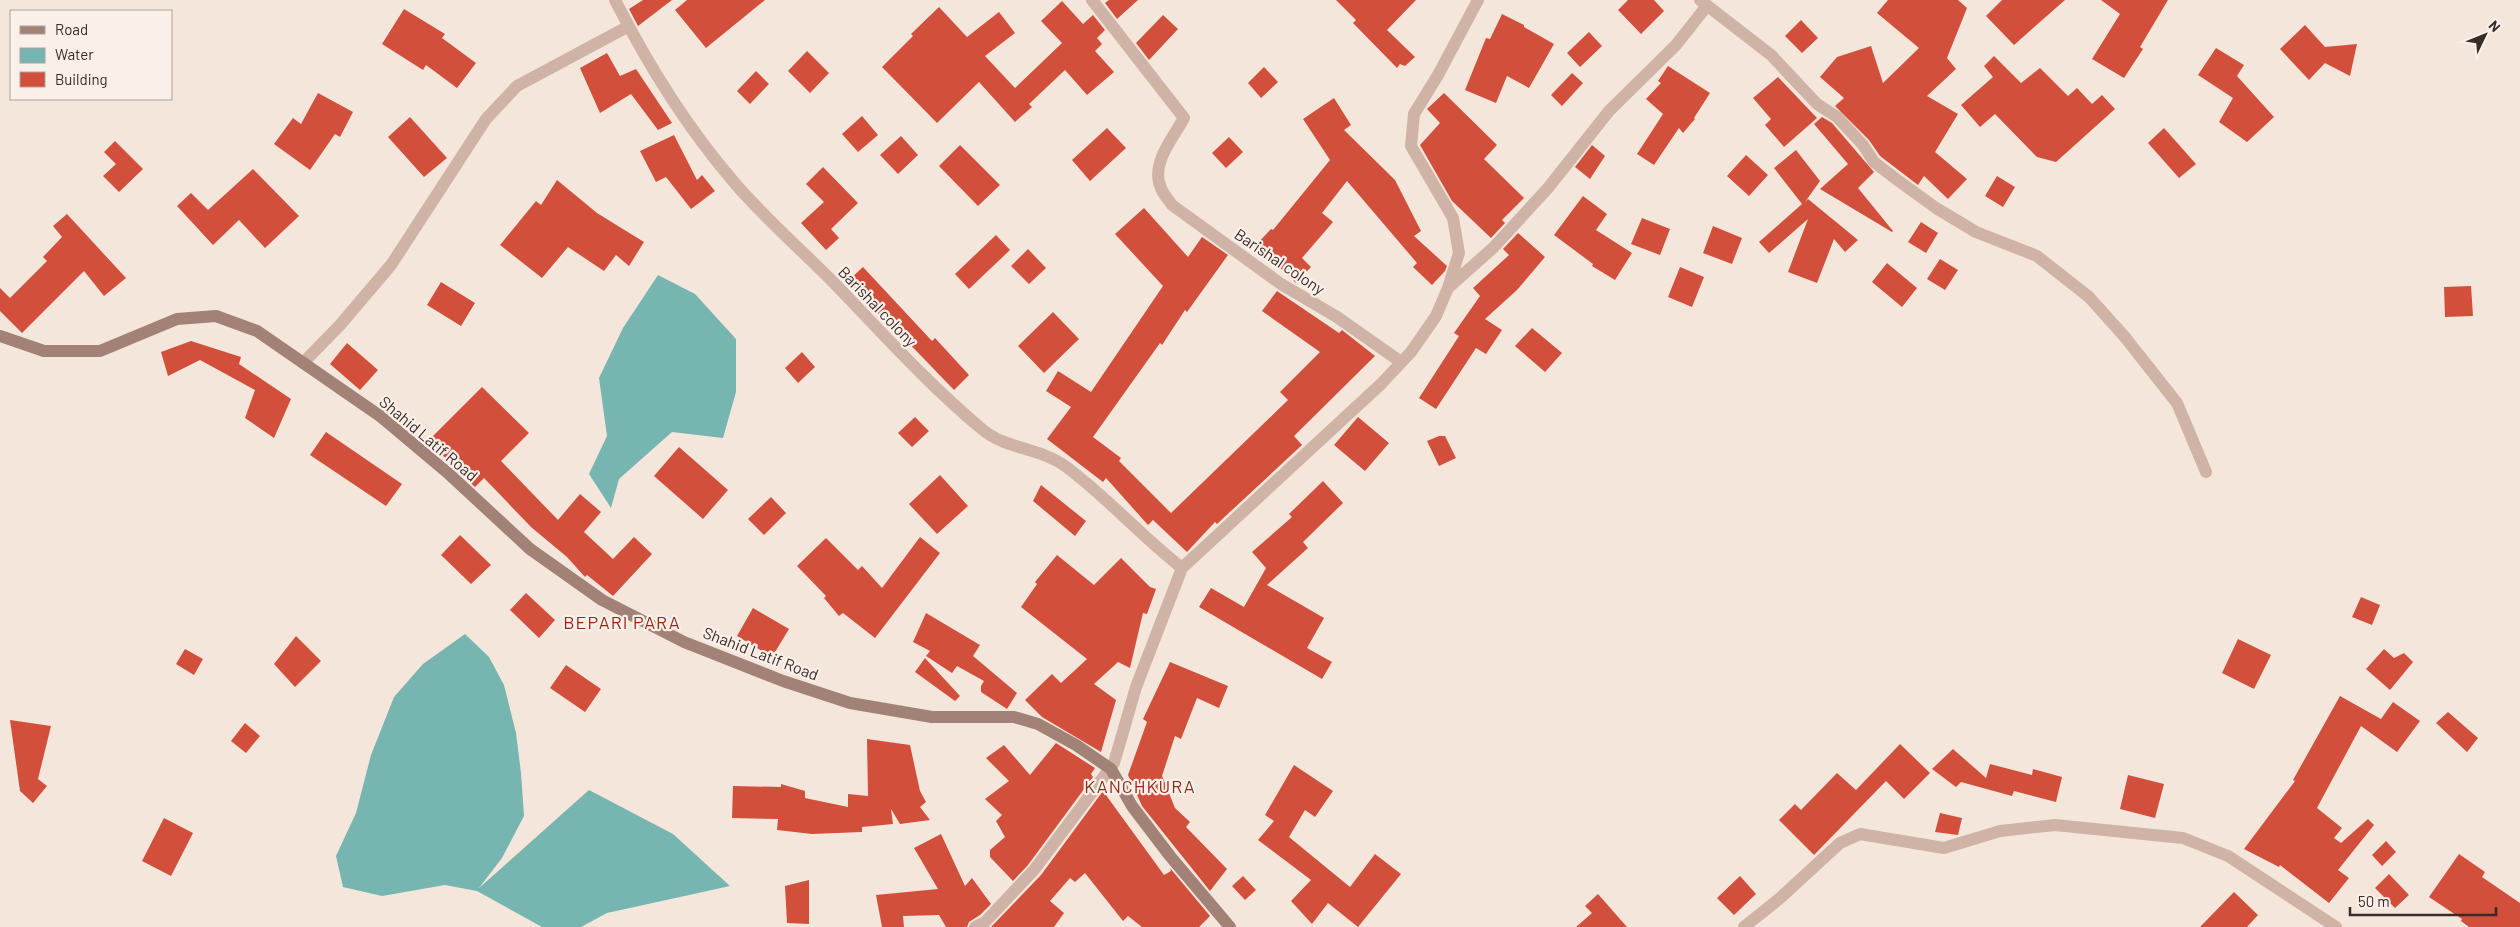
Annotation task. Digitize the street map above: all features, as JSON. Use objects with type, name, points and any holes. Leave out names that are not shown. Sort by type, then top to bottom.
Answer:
[{"type":"street","name":"Barishal colony","points":[[615,0],[665,89],[698,138],[735,183],[903,355],[985,431],[1013,445],[1042,453],[1064,465],[1148,542],[1182,568]]},
{"type":"street","name":"Barishal colony","points":[[1092,0],[1184,118],[1171,138],[1157,172],[1161,188],[1172,205],[1281,284],[1337,317],[1401,362]]},
{"type":"street","points":[[975,927],[985,922],[1034,870],[1111,769],[1136,687],[1182,568],[1381,384],[1401,362],[1436,316],[1448,288],[1459,253],[1453,218],[1410,146],[1414,114],[1438,75],[1478,0]]},
{"type":"street","points":[[1448,288],[1494,247],[1548,188],[1609,111],[1676,45],[1703,4],[1771,55],[1817,104],[1838,117],[1863,145],[1874,162],[1896,179],[1936,208],[1976,232],[2037,256],[2089,297],[2130,343],[2177,403],[2206,472]]},
{"type":"street","points":[[303,363],[340,325],[390,265],[486,119],[517,86],[629,26]]},
{"type":"street","name":"Shahid Latif Road","points":[[0,336],[44,351],[100,352],[177,318],[216,316],[258,331],[380,416],[449,474],[530,550],[610,605],[684,642],[782,681],[850,703],[932,716],[1014,717],[1038,724],[1076,745],[1111,769],[1143,820],[1230,927]]},
{"type":"street","points":[[1744,927],[1779,899],[1840,843],[1860,834],[1944,848],[2000,831],[2055,825],[2183,838],[2228,856],[2336,927]]},
{"type":"water","points":[[658,275],[695,294],[736,339],[736,392],[723,438],[672,432],[619,479],[611,508],[589,474],[607,436],[599,378],[623,328]]},
{"type":"water","points":[[465,634],[489,657],[504,685],[516,733],[524,816],[502,858],[479,888],[589,790],[673,834],[730,886],[607,913],[581,927],[542,927],[477,891],[445,885],[382,896],[343,887],[336,856],[356,813],[371,755],[394,697],[423,664]]},
{"type":"building","points":[[643,0],[672,0],[638,26],[629,9]]},
{"type":"building","points":[[687,0],[765,0],[706,48],[675,10]]},
{"type":"building","points":[[1109,0],[1138,0],[1117,19],[1105,3]]},
{"type":"building","points":[[1336,0],[1416,0],[1387,30],[1415,57],[1405,66],[1400,64],[1397,68],[1353,23],[1356,20]]},
{"type":"building","points":[[1628,0],[1654,0],[1664,11],[1641,34],[1618,10]]},
{"type":"building","points":[[1888,0],[1958,0],[1967,8],[1947,58],[1956,69],[1927,96],[1958,114],[1935,152],[1967,179],[1948,199],[1924,176],[1918,185],[1880,156],[1869,140],[1835,106],[1844,98],[1820,77],[1837,57],[1871,46],[1883,83],[1919,48],[1877,13]]},
{"type":"building","points":[[2002,0],[2065,0],[2014,45],[1986,16]]},
{"type":"building","points":[[2101,0],[2168,0],[2140,47],[2143,49],[2124,78],[2092,59],[2120,14]]},
{"type":"building","points":[[1062,1],[1083,24],[1093,15],[1105,30],[1097,38],[1102,44],[1095,51],[1114,72],[1087,95],[1065,70],[1029,104],[1032,107],[1015,122],[979,82],[937,123],[882,67],[913,36],[911,34],[939,7],[967,37],[999,12],[1015,33],[985,56],[1015,88],[1062,43],[1041,21]]},
{"type":"building","points":[[404,9],[445,34],[442,38],[476,63],[457,88],[426,65],[423,70],[382,44]]},
{"type":"building","points":[[1502,14],[1554,44],[1529,88],[1507,76],[1496,103],[1465,90],[1486,38],[1490,39]]},
{"type":"building","points":[[1163,15],[1178,29],[1149,60],[1136,43]]},
{"type":"building","points":[[1801,20],[1818,38],[1802,53],[1785,36]]},
{"type":"building","points":[[2305,25],[2325,47],[2357,44],[2350,76],[2325,63],[2309,80],[2280,49]]},
{"type":"building","points":[[1589,32],[1602,46],[1580,67],[1567,53]]},
{"type":"building","points":[[2216,48],[2244,65],[2237,76],[2274,117],[2247,142],[2219,122],[2233,98],[2198,75]]},
{"type":"building","points":[[807,51],[829,73],[810,93],[788,71]]},
{"type":"building","points":[[607,53],[620,76],[636,69],[672,123],[658,130],[631,94],[600,113],[580,68]]},
{"type":"building","points":[[1994,56],[2021,83],[2040,68],[2068,96],[2077,88],[2092,104],[2102,95],[2115,109],[2056,162],[2037,157],[1995,114],[1980,127],[1961,105],[1993,77],[1984,66]]},
{"type":"building","points":[[1668,66],[1710,93],[1695,119],[1683,133],[1679,128],[1654,165],[1637,154],[1663,114],[1646,99],[1661,83],[1658,81]]},
{"type":"building","points":[[1264,67],[1278,82],[1261,98],[1248,83]]},
{"type":"building","points":[[756,71],[769,84],[750,104],[737,91]]},
{"type":"building","points":[[1572,73],[1583,83],[1562,106],[1551,95]]},
{"type":"building","points":[[1778,77],[1817,118],[1784,147],[1765,125],[1771,119],[1753,98]]},
{"type":"building","points":[[318,93],[353,112],[340,137],[335,134],[310,170],[274,144],[293,118],[301,124]]},
{"type":"building","points":[[1444,93],[1497,145],[1484,159],[1524,198],[1502,220],[1505,223],[1491,238],[1452,201],[1420,145],[1440,123],[1427,109]]},
{"type":"building","points":[[1334,98],[1351,125],[1344,130],[1395,180],[1421,231],[1414,236],[1447,266],[1445,271],[1432,285],[1413,267],[1417,263],[1347,181],[1322,213],[1333,222],[1302,258],[1311,267],[1296,283],[1256,245],[1271,229],[1273,230],[1330,160],[1303,119]]},
{"type":"building","points":[[862,116],[878,135],[858,152],[842,134]]},
{"type":"building","points":[[410,117],[447,158],[424,177],[388,137]]},
{"type":"building","points":[[1822,117],[1832,123],[1874,172],[1858,188],[1892,232],[1820,189],[1848,164],[1814,124]]},
{"type":"building","points":[[1107,128],[1126,148],[1090,181],[1072,160]]},
{"type":"building","points":[[2164,128],[2196,164],[2179,178],[2148,143]]},
{"type":"building","points":[[674,135],[697,180],[702,175],[715,191],[691,209],[666,177],[656,182],[640,151]]},
{"type":"building","points":[[901,136],[918,155],[898,174],[880,155]]},
{"type":"building","points":[[1229,137],[1243,152],[1226,168],[1212,153]]},
{"type":"building","points":[[115,141],[143,169],[119,192],[103,176],[116,164],[104,152]]},
{"type":"building","points":[[960,145],[1000,185],[978,206],[939,166]]},
{"type":"building","points":[[1592,145],[1605,156],[1590,179],[1575,167]]},
{"type":"building","points":[[1796,150],[1820,181],[1805,202],[1808,199],[1858,240],[1845,252],[1834,239],[1817,283],[1788,272],[1808,219],[1769,253],[1759,242],[1802,204],[1774,168]]},
{"type":"building","points":[[1746,155],[1768,175],[1749,196],[1727,176]]},
{"type":"building","points":[[823,167],[858,203],[831,229],[839,238],[826,250],[801,223],[824,202],[806,184]]},
{"type":"building","points":[[253,169],[299,216],[265,248],[239,220],[213,245],[177,206],[191,193],[208,210]]},
{"type":"building","points":[[1997,176],[2015,187],[2003,207],[1985,196]]},
{"type":"building","points":[[557,180],[597,213],[644,242],[629,266],[616,255],[604,271],[568,247],[542,278],[500,245],[536,201],[541,205]]},
{"type":"building","points":[[1583,196],[1607,214],[1596,230],[1632,253],[1615,280],[1592,266],[1593,264],[1554,235]]},
{"type":"building","points":[[1144,208],[1188,257],[1202,237],[1228,255],[1187,312],[1185,310],[1162,345],[1160,343],[1093,437],[1121,458],[1119,461],[1171,513],[1288,400],[1280,392],[1320,352],[1262,311],[1277,291],[1339,333],[1342,330],[1375,356],[1294,436],[1302,445],[1217,524],[1215,522],[1187,552],[1153,520],[1148,525],[1106,478],[1103,482],[1047,439],[1071,407],[1046,391],[1058,371],[1091,392],[1163,286],[1115,234]]},
{"type":"building","points":[[67,214],[126,278],[104,296],[84,271],[22,333],[0,311],[0,288],[10,298],[47,261],[43,257],[62,237],[53,226]]},
{"type":"building","points":[[1642,218],[1670,229],[1660,255],[1631,244]]},
{"type":"building","points":[[1921,222],[1938,233],[1926,253],[1908,242]]},
{"type":"building","points":[[1713,226],[1742,238],[1732,264],[1703,253]]},
{"type":"building","points":[[1518,233],[1545,257],[1517,290],[1485,319],[1502,330],[1486,354],[1476,348],[1436,409],[1419,398],[1459,336],[1454,333],[1480,296],[1473,288],[1509,255],[1503,249]]},
{"type":"building","points":[[996,235],[1010,250],[969,289],[955,274]]},
{"type":"building","points":[[1028,249],[1046,268],[1029,284],[1011,266]]},
{"type":"building","points":[[1940,259],[1958,270],[1945,290],[1927,279]]},
{"type":"building","points":[[1887,263],[1917,288],[1902,307],[1872,282]]},
{"type":"building","points":[[863,267],[932,341],[935,338],[969,375],[954,390],[901,335],[899,336],[848,281]]},
{"type":"building","points":[[1680,267],[1704,277],[1692,307],[1668,297]]},
{"type":"building","points":[[441,282],[475,303],[461,326],[427,305]]},
{"type":"building","points":[[2471,286],[2473,316],[2445,317],[2444,287]]},
{"type":"building","points":[[1053,312],[1079,339],[1044,373],[1018,346]]},
{"type":"building","points":[[1532,328],[1562,353],[1545,372],[1515,346]]},
{"type":"building","points":[[191,341],[241,357],[239,364],[291,399],[274,438],[245,418],[255,390],[200,360],[168,376],[161,352]]},
{"type":"building","points":[[347,343],[378,370],[360,390],[330,364]]},
{"type":"building","points":[[802,352],[815,367],[798,383],[785,368]]},
{"type":"building","points":[[482,387],[529,433],[501,461],[558,520],[580,494],[601,512],[584,532],[613,559],[634,537],[652,554],[613,596],[587,575],[585,577],[567,557],[531,527],[484,478],[475,487],[428,441]]},
{"type":"building","points":[[915,417],[929,431],[912,447],[898,433]]},
{"type":"building","points":[[1358,417],[1389,443],[1365,471],[1334,445]]},
{"type":"building","points":[[326,432],[402,484],[386,506],[310,455]]},
{"type":"building","points":[[1439,436],[1445,436],[1456,458],[1439,466],[1427,441]]},
{"type":"building","points":[[679,447],[728,490],[703,519],[654,476]]},
{"type":"building","points":[[940,475],[968,506],[937,534],[909,504]]},
{"type":"building","points":[[1323,481],[1343,503],[1303,542],[1308,548],[1267,585],[1324,618],[1307,648],[1332,662],[1322,679],[1199,607],[1211,588],[1244,607],[1266,568],[1252,552],[1292,517],[1289,514]]},
{"type":"building","points":[[1041,485],[1086,521],[1075,536],[1033,501]]},
{"type":"building","points":[[771,497],[786,513],[764,535],[748,519]]},
{"type":"building","points":[[460,535],[491,565],[471,584],[441,555]]},
{"type":"building","points":[[920,537],[940,553],[875,638],[843,613],[839,616],[824,598],[826,596],[797,566],[826,538],[858,570],[862,566],[882,588]]},
{"type":"building","points":[[1057,555],[1094,585],[1121,558],[1150,587],[1156,589],[1147,614],[1143,613],[1130,668],[1118,662],[1094,684],[1116,700],[1101,752],[1042,717],[1025,700],[1052,674],[1061,683],[1087,659],[1021,607],[1037,584],[1035,582]]},
{"type":"building","points":[[526,593],[555,620],[539,638],[510,610]]},
{"type":"building","points":[[2361,597],[2380,605],[2372,625],[2352,617]]},
{"type":"building","points":[[753,608],[789,629],[772,657],[737,636]]},
{"type":"building","points":[[926,613],[980,645],[973,656],[1017,693],[1007,709],[981,692],[981,686],[984,681],[957,666],[952,673],[926,656],[930,651],[913,642]]},
{"type":"building","points":[[296,636],[321,661],[295,687],[274,664]]},
{"type":"building","points":[[2238,639],[2271,655],[2254,689],[2222,673]]},
{"type":"building","points":[[185,649],[203,659],[194,675],[176,664]]},
{"type":"building","points":[[2384,649],[2394,658],[2404,653],[2413,662],[2390,690],[2366,669]]},
{"type":"building","points":[[925,658],[960,696],[955,701],[915,672]]},
{"type":"building","points":[[1170,662],[1228,686],[1219,708],[1197,698],[1181,739],[1175,736],[1162,776],[1175,808],[1190,822],[1186,827],[1227,869],[1210,891],[1142,806],[1128,775],[1147,722],[1143,719]]},
{"type":"building","points":[[566,665],[601,689],[585,712],[550,688]]},
{"type":"building","points":[[2340,696],[2381,719],[2393,702],[2420,721],[2397,752],[2361,726],[2317,808],[2342,828],[2334,838],[2341,843],[2368,819],[2374,825],[2338,870],[2349,878],[2329,903],[2280,865],[2279,867],[2244,849],[2295,781],[2293,780]]},
{"type":"building","points":[[2448,712],[2478,738],[2467,752],[2436,723]]},
{"type":"building","points":[[10,720],[51,726],[38,779],[47,786],[33,803],[20,791]]},
{"type":"building","points":[[245,723],[260,736],[246,753],[231,741]]},
{"type":"building","points":[[867,739],[910,745],[920,791],[926,802],[920,807],[930,820],[900,824],[891,809],[893,824],[862,827],[862,832],[812,834],[777,830],[778,819],[732,818],[733,786],[781,787],[781,784],[805,791],[805,798],[848,807],[848,794],[868,796]]},
{"type":"building","points":[[1056,743],[1095,768],[1091,774],[1093,777],[1028,865],[1013,881],[990,857],[990,850],[1005,837],[996,821],[1002,815],[985,799],[1009,781],[986,758],[1004,745],[1030,775]]},
{"type":"building","points":[[1900,744],[1930,773],[1904,799],[1886,781],[1814,855],[1779,820],[1795,804],[1801,810],[1837,773],[1856,790]]},
{"type":"building","points":[[1953,749],[1986,778],[1990,764],[2032,775],[2033,769],[2062,777],[2056,802],[2014,791],[2012,796],[1961,782],[1956,787],[1932,769]]},
{"type":"building","points":[[1294,765],[1333,791],[1315,817],[1305,810],[1289,837],[1350,887],[1375,854],[1401,874],[1358,927],[1328,903],[1312,924],[1291,901],[1311,880],[1258,840],[1274,821],[1265,815]]},
{"type":"building","points":[[2128,775],[2164,784],[2155,818],[2120,809]]},
{"type":"building","points":[[1103,791],[1164,875],[1171,871],[1170,868],[1210,916],[1199,927],[1142,927],[1128,916],[1123,921],[1085,873],[1075,882],[1070,878],[1050,901],[1064,913],[1054,927],[991,927],[1041,875]]},
{"type":"building","points":[[1940,813],[1962,818],[1958,835],[1935,832]]},
{"type":"building","points":[[164,818],[193,833],[171,876],[142,861]]},
{"type":"building","points":[[941,834],[965,886],[972,878],[991,904],[980,915],[969,922],[967,927],[946,927],[939,915],[903,916],[904,927],[882,927],[876,895],[938,889],[914,848]]},
{"type":"building","points":[[2386,841],[2396,852],[2382,866],[2372,855]]},
{"type":"building","points":[[2459,854],[2485,872],[2482,877],[2520,903],[2520,927],[2469,927],[2461,921],[2462,919],[2429,897]]},
{"type":"building","points":[[2389,874],[2409,895],[2395,908],[2375,888]]},
{"type":"building","points":[[1243,876],[1256,890],[1245,900],[1232,886]]},
{"type":"building","points":[[1740,876],[1756,894],[1734,915],[1717,898]]},
{"type":"building","points":[[809,880],[809,924],[787,923],[785,886]]},
{"type":"building","points":[[2234,892],[2258,915],[2247,927],[2200,927]]},
{"type":"building","points":[[1598,894],[1627,927],[1576,927],[1592,913],[1585,906]]},
{"type":"district","name":"BEPARI PARA","points":[[622,622]]},
{"type":"district","name":"KANCHKURA","points":[[1140,786]]}]
